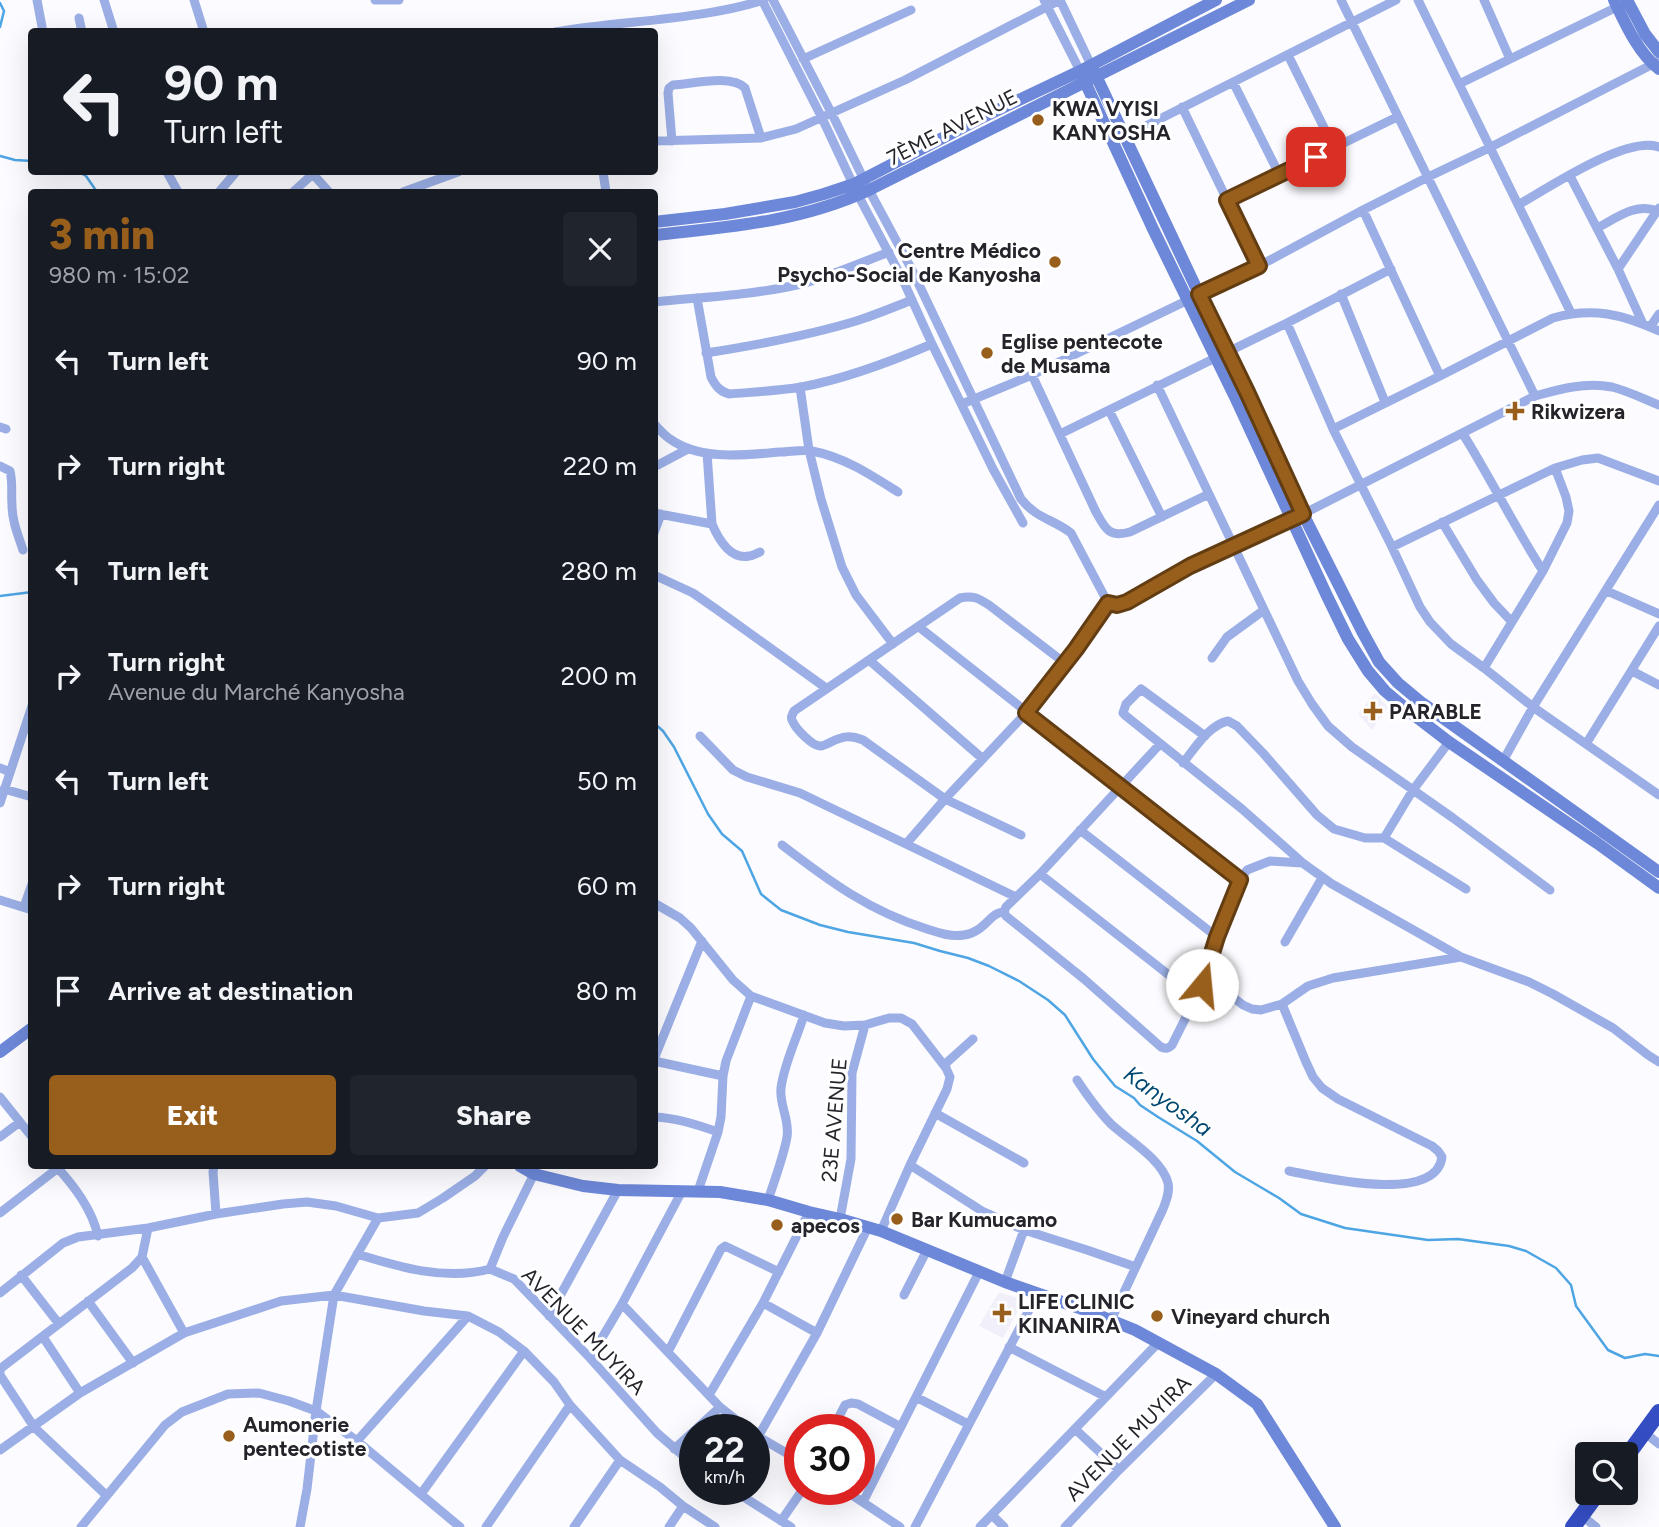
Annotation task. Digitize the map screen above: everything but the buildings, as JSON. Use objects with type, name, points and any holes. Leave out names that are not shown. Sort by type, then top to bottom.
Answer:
[{"type":"highway","points":[[1638,1442],[1659,1412]]},
{"type":"highway","points":[[1576,1521],[1589,1505]]},
{"type":"street","points":[[37,0],[42,28]]},
{"type":"street","points":[[104,0],[113,28]]},
{"type":"street","points":[[194,0],[203,28]]},
{"type":"street","points":[[375,0],[399,0]]},
{"type":"street","points":[[591,28],[701,15],[763,0],[822,118],[912,270],[1021,499],[1040,517],[1071,533],[1108,603],[1117,605],[1127,602],[1190,566],[1297,517],[1535,396],[1588,385],[1612,387],[1659,405]]},
{"type":"street","points":[[773,0],[831,114],[889,252],[932,344],[993,469],[1023,523]]},
{"type":"street","points":[[658,141],[761,138],[796,129],[905,80],[1046,3],[1060,0],[1087,74],[1222,356],[1247,392],[1348,639],[1368,671],[1385,691],[1449,742],[1659,888]]},
{"type":"street","name":"7ÈME AVENUE","points":[[1087,74],[1216,0]]},
{"type":"street","name":"7ÈME AVENUE","points":[[658,234],[785,219],[816,211],[984,117],[1087,74],[1249,0]]},
{"type":"street","points":[[1341,0],[1535,396]]},
{"type":"street","points":[[1124,137],[1396,0]]},
{"type":"street","points":[[1418,0],[1571,313]]},
{"type":"street","points":[[1488,1],[1510,58]]},
{"type":"street","points":[[1459,84],[1619,2]]},
{"type":"street","points":[[1619,2],[1659,52]]},
{"type":"street","points":[[962,404],[1032,375],[1259,266],[1428,177],[1657,65],[1634,38],[1619,2]]},
{"type":"street","points":[[1046,3],[1124,137],[1194,297]]},
{"type":"street","points":[[803,59],[911,10]]},
{"type":"street","points":[[79,18],[81,28]]},
{"type":"street","points":[[1289,55],[1334,148]]},
{"type":"street","points":[[672,141],[669,88],[673,85],[729,80],[740,83],[745,88],[761,138]]},
{"type":"street","points":[[1233,82],[1279,174]]},
{"type":"street","points":[[1182,107],[1259,266]]},
{"type":"street","points":[[1227,200],[1397,117]]},
{"type":"street","points":[[1518,205],[1620,151],[1639,145],[1659,147]]},
{"type":"street","points":[[222,189],[233,175]]},
{"type":"street","points":[[296,189],[310,175]]},
{"type":"street","points":[[315,175],[327,189]]},
{"type":"street","points":[[411,189],[450,175]]},
{"type":"street","points":[[1570,176],[1651,328]]},
{"type":"street","name":"7ÈME AVENUE","points":[[658,222],[725,214],[861,187]]},
{"type":"street","points":[[1597,228],[1636,209],[1658,210],[1618,270]]},
{"type":"street","points":[[1363,210],[1440,376]]},
{"type":"street","points":[[658,302],[748,293],[801,284],[889,252]]},
{"type":"street","points":[[1060,434],[1222,356],[1391,269]]},
{"type":"street","points":[[1341,294],[1385,402]]},
{"type":"street","points":[[698,298],[711,377],[721,391],[729,394],[800,387],[835,379],[889,362],[932,344]]},
{"type":"street","points":[[706,353],[824,330],[912,300]]},
{"type":"street","points":[[1333,429],[1553,318],[1571,313],[1606,313],[1651,328]]},
{"type":"street","points":[[1651,328],[1659,314]]},
{"type":"street","points":[[1287,323],[1333,429],[1409,586],[1430,622],[1451,644],[1534,707],[1659,795]]},
{"type":"street","points":[[1032,375],[1100,518],[1111,533],[1130,533],[1209,494]]},
{"type":"street","points":[[1157,385],[1298,681],[1328,726],[1352,747],[1550,890]]},
{"type":"street","points":[[800,387],[809,450],[842,567],[856,595],[893,644]]},
{"type":"street","points":[[1109,410],[1161,517]]},
{"type":"street","points":[[658,428],[670,439],[688,449],[707,453],[739,455],[809,450],[852,464],[898,492]]},
{"type":"street","points":[[1463,434],[1543,571]]},
{"type":"street","points":[[658,465],[688,449]]},
{"type":"street","points":[[707,453],[712,524],[722,543],[740,556],[760,552]]},
{"type":"street","points":[[1392,547],[1555,468],[1582,460],[1598,458],[1659,481]]},
{"type":"street","points":[[0,466],[10,471],[14,525],[23,550]]},
{"type":"street","points":[[1484,668],[1543,571],[1567,523],[1569,511],[1566,497],[1555,468]]},
{"type":"street","points":[[1503,761],[1659,505]]},
{"type":"street","points":[[658,514],[712,524]]},
{"type":"street","points":[[1297,517],[1379,662],[1398,683],[1422,704],[1659,872]]},
{"type":"street","points":[[1442,522],[1477,580],[1512,622]]},
{"type":"street","points":[[658,577],[705,601],[826,688]]},
{"type":"street","points":[[1606,591],[1659,614]]},
{"type":"street","points":[[1021,835],[945,799],[863,740],[842,736],[822,746],[816,746],[791,717],[794,711],[826,688],[960,598],[970,596],[977,597],[1066,664]]},
{"type":"street","points":[[906,844],[1026,713],[1066,664],[1108,603]]},
{"type":"street","points":[[1212,658],[1227,636],[1264,610]]},
{"type":"street","points":[[1586,744],[1659,626]]},
{"type":"street","points":[[919,627],[1240,880]]},
{"type":"street","points":[[869,660],[983,760]]},
{"type":"street","points":[[1632,671],[1659,685]]},
{"type":"street","points":[[1205,736],[1141,689],[1126,704],[1123,713],[1126,716],[1322,878],[1461,957],[1529,982],[1553,994],[1614,1028],[1659,1062]]},
{"type":"street","points":[[0,803],[28,718]]},
{"type":"street","points":[[1184,763],[1205,736],[1220,723],[1228,721],[1237,726],[1263,753],[1317,816],[1334,829],[1365,838],[1384,838],[1466,889]]},
{"type":"street","points":[[700,736],[733,770],[800,793],[1016,897]]},
{"type":"street","points":[[1384,838],[1413,790],[1449,742]]},
{"type":"street","points":[[1004,912],[1160,744]]},
{"type":"street","points":[[0,768],[10,772]]},
{"type":"street","points":[[4,789],[28,796]]},
{"type":"street","points":[[1080,830],[1217,937]]},
{"type":"street","points":[[782,845],[833,884],[888,916],[946,935],[963,936],[978,931],[996,913],[1004,912]]},
{"type":"street","points":[[1004,912],[1165,1049],[1172,1045],[1197,997],[1217,937],[1240,880],[1247,870],[1270,861],[1304,864]]},
{"type":"street","points":[[1040,874],[1197,997]]},
{"type":"street","points":[[1285,943],[1322,878]]},
{"type":"street","points":[[0,900],[28,909]]},
{"type":"street","points":[[658,906],[680,918],[733,980],[751,996],[825,1023],[844,1026],[901,1018],[912,1024],[943,1065],[950,1077],[947,1089],[881,1231]]},
{"type":"street","points":[[658,1050],[702,941]]},
{"type":"street","points":[[1234,998],[1252,1009],[1261,1010],[1282,1004],[1308,986],[1333,978],[1461,957]]},
{"type":"street","points":[[698,1191],[718,1132],[726,1061],[751,996]]},
{"type":"street","points":[[1282,1004],[1313,1077],[1322,1087],[1338,1099],[1432,1146],[1442,1157],[1436,1173],[1410,1183],[1378,1184],[1289,1171]]},
{"type":"street","points":[[768,1200],[787,1137],[781,1091],[783,1078],[804,1015]]},
{"type":"street","name":"23E AVENUE","points":[[840,1219],[851,1159],[852,1073],[865,1024]]},
{"type":"street","points":[[0,1052],[28,1031]]},
{"type":"street","points":[[943,1065],[973,1038]]},
{"type":"street","points":[[658,1061],[723,1076]]},
{"type":"street","points":[[1077,1080],[1110,1123],[1163,1171],[1169,1185],[1163,1209],[1111,1321]]},
{"type":"street","points":[[0,1097],[28,1132]]},
{"type":"street","points":[[935,1113],[1024,1163]]},
{"type":"street","points":[[658,1117],[691,1123],[718,1132]]},
{"type":"street","points":[[0,1137],[20,1122]]},
{"type":"street","points":[[910,1166],[982,1211],[1024,1230],[1136,1267]]},
{"type":"street","points":[[0,1213],[55,1169]]},
{"type":"street","points":[[59,1169],[85,1204],[94,1220],[97,1236]]},
{"type":"street","points":[[214,1169],[216,1214]]},
{"type":"street","points":[[0,1293],[63,1243],[78,1237],[307,1202],[335,1206],[378,1218],[418,1213],[482,1169]]},
{"type":"street","points":[[544,1172],[583,1186],[720,1192],[768,1200],[840,1219],[881,1231],[1159,1342],[1216,1374],[1257,1404],[1335,1527]]},
{"type":"street","name":"AVENUE MUYIRA","points":[[544,1172],[503,1237],[490,1269],[514,1279],[657,1433],[679,1453]]},
{"type":"street","points":[[549,1316],[618,1189]]},
{"type":"street","points":[[590,1359],[682,1191]]},
{"type":"street","points":[[709,1395],[763,1303],[809,1212]]},
{"type":"street","points":[[299,1527],[307,1489],[334,1295],[378,1218]]},
{"type":"street","points":[[769,1414],[817,1333],[868,1227]]},
{"type":"street","points":[[106,1495],[34,1427],[0,1375],[59,1324],[132,1268],[142,1257],[148,1228]]},
{"type":"street","points":[[1005,1282],[1024,1230]]},
{"type":"street","points":[[668,1352],[721,1249],[725,1246],[779,1272]]},
{"type":"street","points":[[904,1295],[927,1250]]},
{"type":"street","points":[[357,1254],[404,1269],[430,1272],[477,1273],[490,1269]]},
{"type":"street","points":[[142,1257],[184,1334]]},
{"type":"street","points":[[875,1478],[979,1272]]},
{"type":"street","points":[[21,1275],[59,1324]]},
{"type":"street","points":[[915,1527],[1038,1293]]},
{"type":"street","points":[[0,1450],[80,1393],[184,1334],[281,1301],[334,1295],[468,1316],[499,1332],[524,1351],[554,1382],[570,1405],[620,1460],[715,1527]]},
{"type":"street","points":[[88,1301],[133,1363]]},
{"type":"street","points":[[763,1303],[817,1333]]},
{"type":"street","points":[[622,1304],[730,1414]]},
{"type":"street","points":[[357,1441],[468,1316]]},
{"type":"street","points":[[43,1337],[80,1393]]},
{"type":"street","points":[[980,1527],[1159,1342]]},
{"type":"street","points":[[1009,1347],[1106,1397]]},
{"type":"street","points":[[421,1494],[524,1351]]},
{"type":"street","name":"AVENUE MUYIRA","points":[[1065,1527],[1216,1374]]},
{"type":"street","points":[[81,1527],[165,1425],[183,1412],[228,1394],[259,1393],[316,1411],[357,1441],[460,1527]]},
{"type":"street","points":[[916,1397],[968,1424]]},
{"type":"street","points":[[840,1414],[845,1405],[858,1404],[901,1427]]},
{"type":"street","points":[[486,1527],[570,1405]]},
{"type":"street","points":[[712,1414],[720,1406]]},
{"type":"street","points":[[1075,1429],[1119,1470]]},
{"type":"street","points":[[1645,1433],[1659,1444]]},
{"type":"street","points":[[674,1449],[679,1444]]},
{"type":"street","points":[[575,1527],[620,1460]]},
{"type":"street","points":[[756,1505],[791,1527]]},
{"type":"street","points":[[781,1521],[792,1505]]},
{"type":"street","points":[[867,1505],[900,1527]]},
{"type":"street","points":[[669,1527],[683,1506]]},
{"type":"street","points":[[992,1515],[1004,1527]]},
{"type":"street","points":[[1576,1521],[1596,1527]]},
{"type":"shaded area","name":"PARABLE","points":[[1375,693],[1388,707],[1372,730],[1358,714]]},
{"type":"shaded area","name":"LIFE CLINIC KINANIRA","points":[[999,1292],[1024,1300],[1003,1338],[979,1326]]},
{"type":"waterway","name":"Kanyosha","points":[[0,3],[4,11],[0,27]]},
{"type":"waterway","name":"Kanyosha","points":[[0,156],[28,161]]},
{"type":"waterway","name":"Kanyosha","points":[[84,175],[95,189]]},
{"type":"waterway","points":[[0,596],[28,592]]},
{"type":"waterway","name":"Kanyosha","points":[[658,727],[674,747],[708,814],[722,834],[742,851],[761,894],[781,910],[820,925],[914,943],[968,958],[1019,981],[1065,1015],[1093,1059],[1115,1086],[1197,1141],[1235,1172],[1301,1214],[1345,1228],[1428,1240],[1458,1239],[1526,1251],[1556,1268],[1571,1285],[1576,1306],[1608,1350],[1625,1358],[1645,1354],[1659,1356]]},
{"type":"place","name":"KWA VYISI KANYOSHA","points":[[1038,120]]},
{"type":"place","name":"Centre Médico Psycho-Social de Kanyosha","points":[[1055,262]]},
{"type":"place","name":"Eglise pentecote de Musama","points":[[987,353]]},
{"type":"place","name":"Rikwizera","points":[[1515,411]]},
{"type":"place","name":"PARABLE","points":[[1373,711]]},
{"type":"place","name":"Bar Kumucamo","points":[[897,1219]]},
{"type":"place","name":"apecos","points":[[777,1225]]},
{"type":"place","name":"LIFE CLINIC KINANIRA","points":[[1002,1313]]},
{"type":"place","name":"Vineyard church","points":[[1157,1316]]},
{"type":"place","name":"Aumonerie pentecotiste","points":[[229,1436]]},
{"type":"route","points":[[1202,985],[1217,937],[1240,880],[1026,713],[1108,603],[1117,605],[1127,602],[1190,566],[1303,514],[1199,294],[1259,266],[1227,200],[1316,157]]}]
